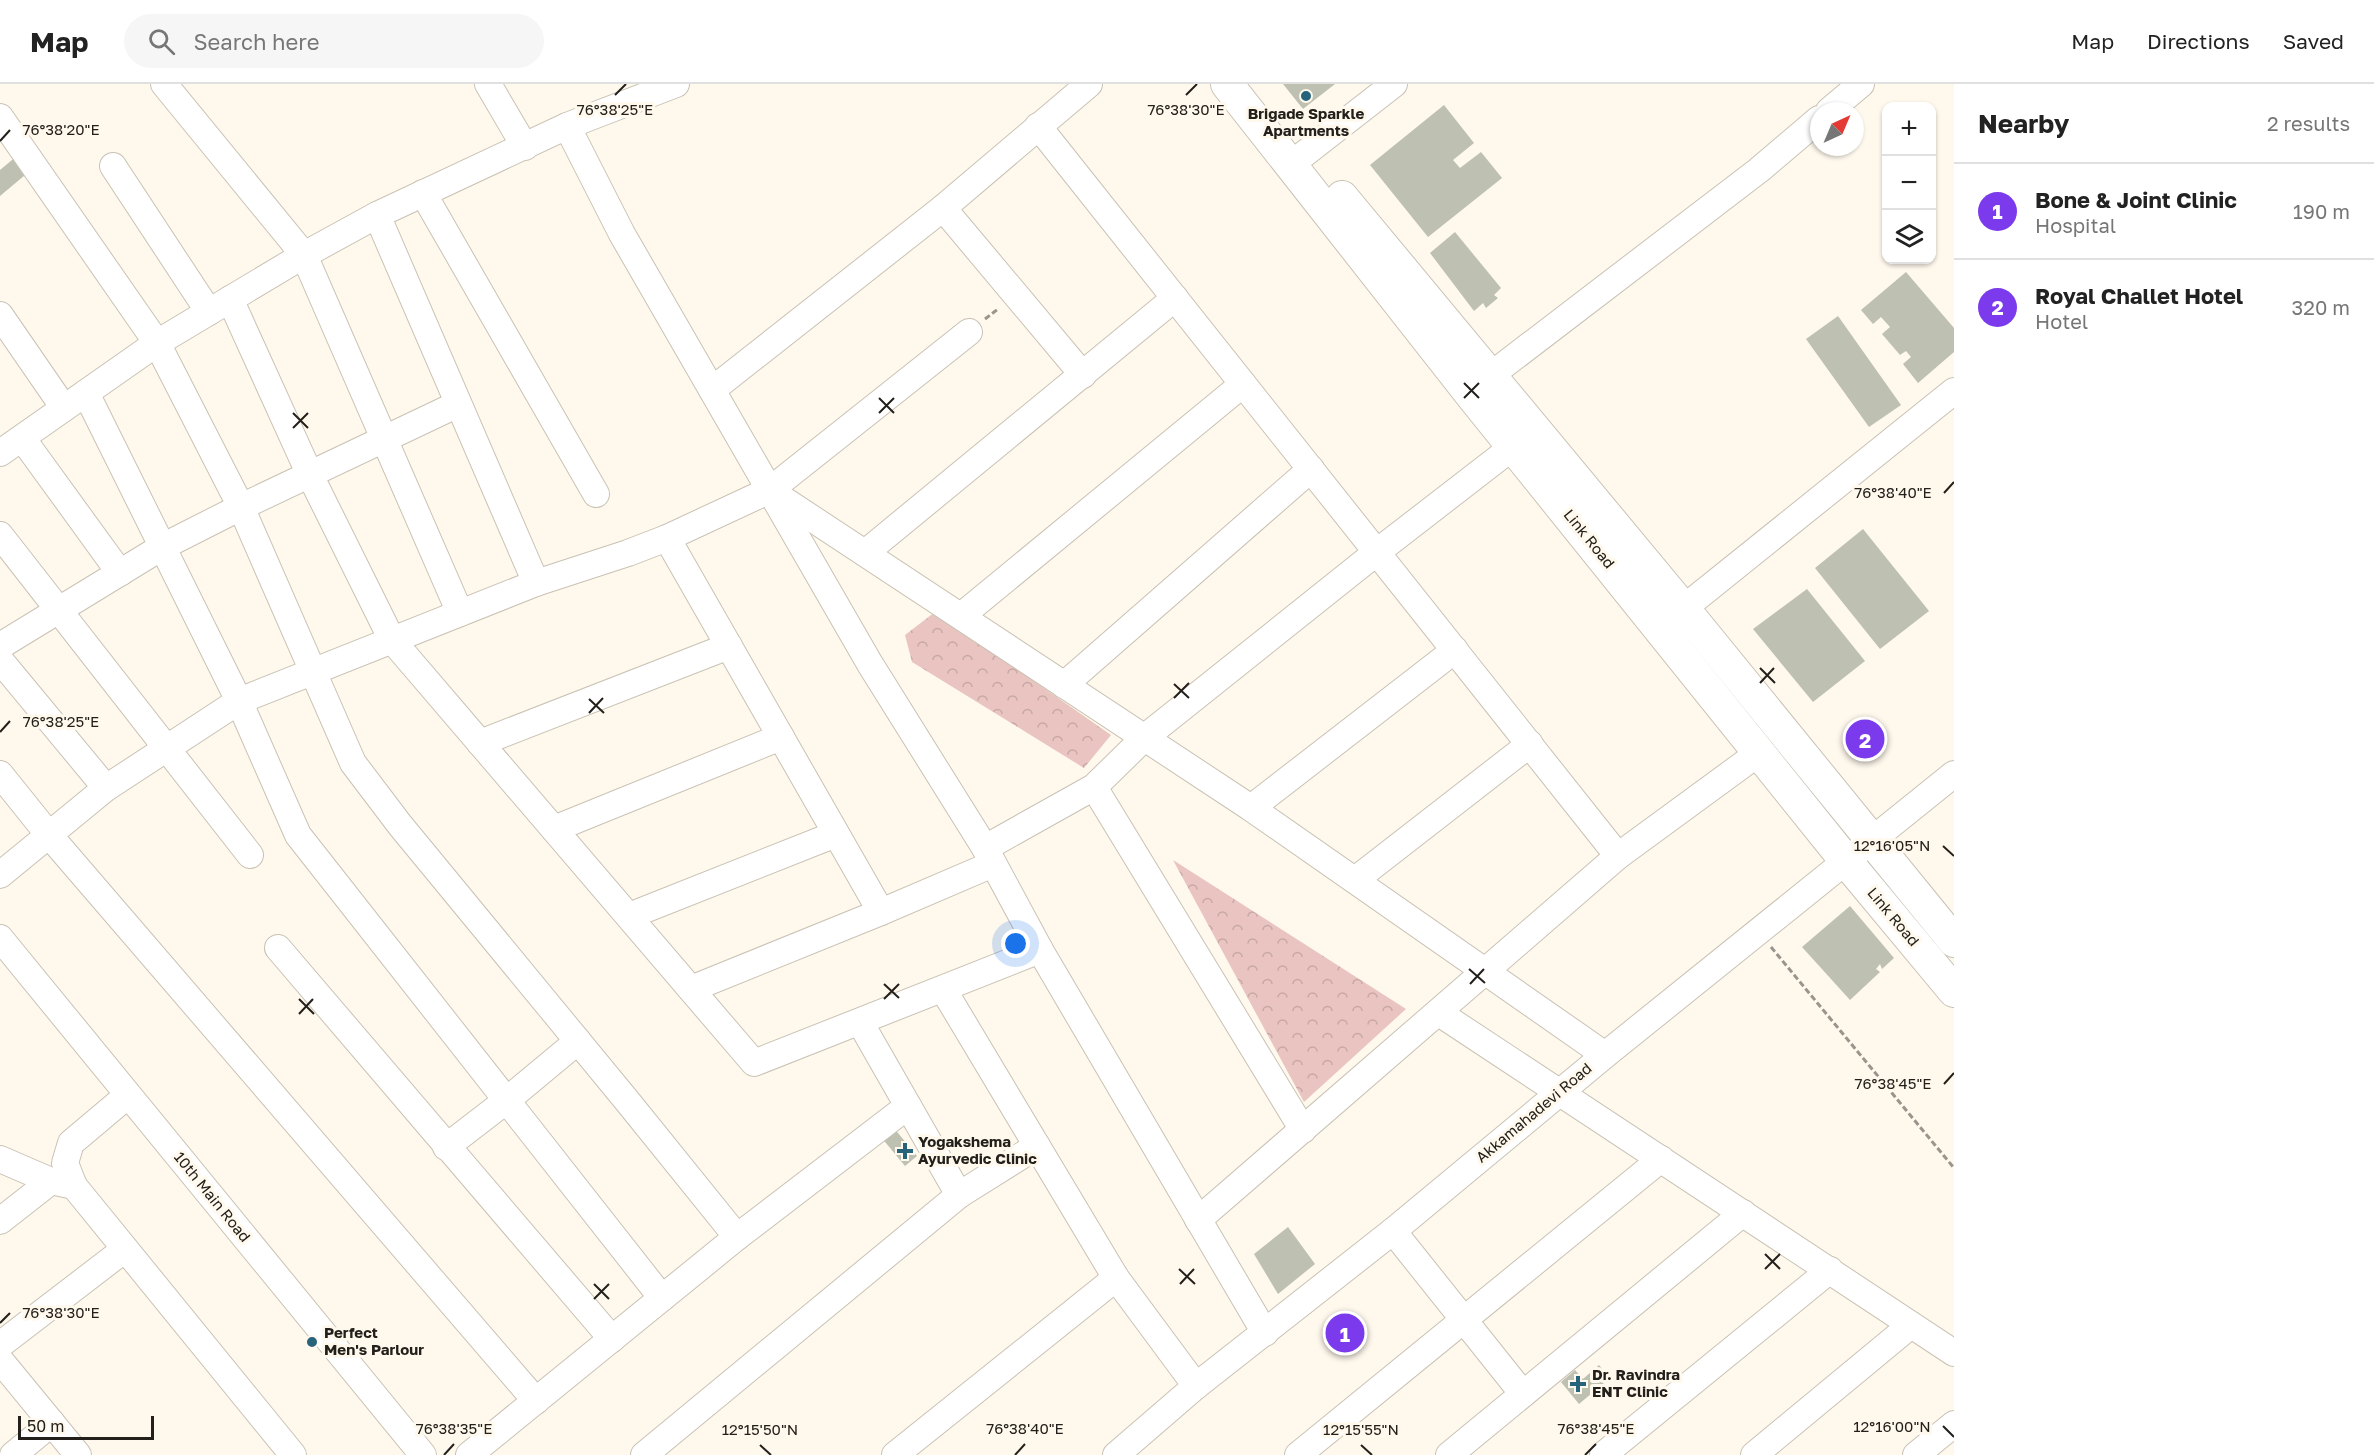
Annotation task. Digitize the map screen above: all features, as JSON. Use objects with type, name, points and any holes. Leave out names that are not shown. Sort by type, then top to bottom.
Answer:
[{"type":"main road","name":"Link Road","points":[[1227,84],[1298,159],[1514,446],[1671,618],[1760,752],[1846,861],[1954,991]]},
{"type":"main road","points":[[1251,84],[1298,159],[1491,375],[1671,618],[1873,840],[1954,941]]},
{"type":"street","points":[[164,84],[304,255],[460,613]]},
{"type":"street","points":[[488,84],[525,147]]},
{"type":"street","points":[[0,453],[157,343],[304,255],[377,215],[567,126],[676,84]]},
{"type":"street","points":[[712,390],[943,208],[1089,84]]},
{"type":"street","points":[[1298,159],[1394,84]]},
{"type":"street","points":[[1840,102],[1861,84]]},
{"type":"street","points":[[0,117],[157,343],[241,507],[353,764],[400,825],[737,1237]]},
{"type":"street","points":[[567,126],[622,234],[870,664],[989,856],[1040,950],[1265,1333]]},
{"type":"street","points":[[1038,126],[1618,856]]},
{"type":"street","points":[[1491,375],[1759,170],[1810,127]]},
{"type":"street","points":[[113,166],[220,305],[310,475],[392,640],[754,1063],[1040,950]]},
{"type":"street","points":[[423,193],[596,494]]},
{"type":"street","points":[[943,208],[1083,375]]},
{"type":"street","points":[[377,215],[536,583]]},
{"type":"street","points":[[865,553],[1175,298]]},
{"type":"street","points":[[0,315],[64,408]]},
{"type":"street","points":[[0,875],[106,788],[239,701],[536,583],[667,538],[770,490],[969,332]]},
{"type":"street","points":[[961,616],[1243,384]]},
{"type":"street","points":[[1671,618],[1954,391]]},
{"type":"street","points":[[86,393],[239,701],[298,835],[662,1298]]},
{"type":"street","points":[[0,646],[162,547],[458,404]]},
{"type":"street","points":[[22,438],[120,573]]},
{"type":"street","points":[[691,989],[881,912],[989,856],[1094,787],[1144,738],[1514,446]]},
{"type":"street","points":[[1064,685],[1311,470]]},
{"type":"street","points":[[770,490],[1251,808],[1605,1055]]},
{"type":"street","points":[[0,535],[250,855]]},
{"type":"street","points":[[667,538],[881,912]]},
{"type":"street","points":[[480,743],[729,646]]},
{"type":"street","points":[[1251,808],[1455,650]]},
{"type":"street","points":[[0,660],[106,788]]},
{"type":"street","points":[[554,829],[781,737]]},
{"type":"street","points":[[1355,880],[1530,744]]},
{"type":"street","points":[[1198,1220],[1618,856],[1760,752]]},
{"type":"street","points":[[0,774],[48,835],[536,1401]]},
{"type":"street","name":"Akkamahadevi Road","points":[[1116,1455],[1196,1386],[1393,1231],[1605,1055],[1954,774]]},
{"type":"street","points":[[1094,787],[1303,1130]]},
{"type":"street","points":[[628,916],[836,834]]},
{"type":"street","name":"10th Main Road","points":[[0,938],[423,1455]]},
{"type":"street","points":[[279,948],[446,1147],[612,1339]]},
{"type":"street","points":[[943,989],[1116,1278],[1196,1386]]},
{"type":"street","points":[[1439,1013],[1954,1353]]},
{"type":"street","points":[[860,1022],[959,1195]]},
{"type":"street","points":[[446,1147],[578,1041]]},
{"type":"street","points":[[63,1183],[70,1143],[128,1095]]},
{"type":"street","points":[[469,1455],[737,1237],[908,1106]]},
{"type":"street","points":[[644,1455],[959,1195],[1037,1146]]},
{"type":"street","points":[[0,1159],[63,1183],[125,1249],[287,1453]]},
{"type":"street","points":[[1298,1455],[1661,1159]]},
{"type":"street","points":[[0,1221],[63,1183]]},
{"type":"street","points":[[1449,1455],[1743,1214]]},
{"type":"street","points":[[1393,1231],[1523,1394]]},
{"type":"street","points":[[0,1345],[125,1249]]},
{"type":"street","points":[[1603,1455],[1830,1270]]},
{"type":"street","points":[[895,1455],[1116,1278]]},
{"type":"street","points":[[1754,1455],[1911,1325]]},
{"type":"street","points":[[0,1360],[78,1455]]},
{"type":"street","points":[[13,1455],[52,1423]]},
{"type":"street","points":[[1916,1455],[1954,1424]]},
{"type":"path","points":[[969,332],[1016,295]]},
{"type":"path","points":[[1758,932],[1954,1168]]},
{"type":"green space","points":[[935,612],[1111,735],[1084,768],[912,662],[905,635]]},
{"type":"green space","points":[[1173,860],[1406,1009],[1304,1102]]},
{"type":"building","name":"Brigade Sparkle Apartments","points":[[1283,84],[1335,84],[1303,109]]},
{"type":"building","points":[[1444,105],[1474,143],[1453,160],[1460,168],[1481,152],[1502,178],[1428,237],[1370,165]]},
{"type":"building","points":[[18,155],[31,170],[0,196],[0,170]]},
{"type":"building","points":[[1455,232],[1501,288],[1494,295],[1498,298],[1486,308],[1483,303],[1474,311],[1430,253]]},
{"type":"building","points":[[1906,272],[1954,328],[1954,352],[1918,383],[1903,364],[1911,357],[1906,351],[1900,355],[1882,334],[1890,327],[1881,317],[1873,324],[1861,310]]},
{"type":"building","points":[[1838,316],[1901,405],[1869,427],[1806,339]]},
{"type":"building","points":[[1863,529],[1929,611],[1880,649],[1815,568]]},
{"type":"building","points":[[1807,589],[1865,661],[1813,702],[1753,629]]},
{"type":"building","points":[[1850,906],[1894,958],[1882,969],[1880,964],[1876,969],[1880,972],[1850,1000],[1802,947]]},
{"type":"building","points":[[893,1127],[917,1156],[905,1166],[881,1137]]},
{"type":"building","points":[[1288,1227],[1315,1264],[1278,1294],[1254,1254]]},
{"type":"building","points":[[1599,1365],[1610,1378],[1579,1404],[1561,1382],[1575,1370],[1583,1379]]},
{"type":"place","name":"Brigade Sparkle Apartments","points":[[1306,96]]},
{"type":"place","name":"Royal Challet Hotel","points":[[1865,739]]},
{"type":"place","name":"Yogakshema Ayurvedic Clinic","points":[[905,1151]]},
{"type":"place","name":"Bone & Joint Clinic","points":[[1345,1333]]},
{"type":"place","name":"Perfect Men's Parlour","points":[[312,1342]]},
{"type":"place","name":"Dr. Ravindra ENT Clinic","points":[[1578,1384]]}]
